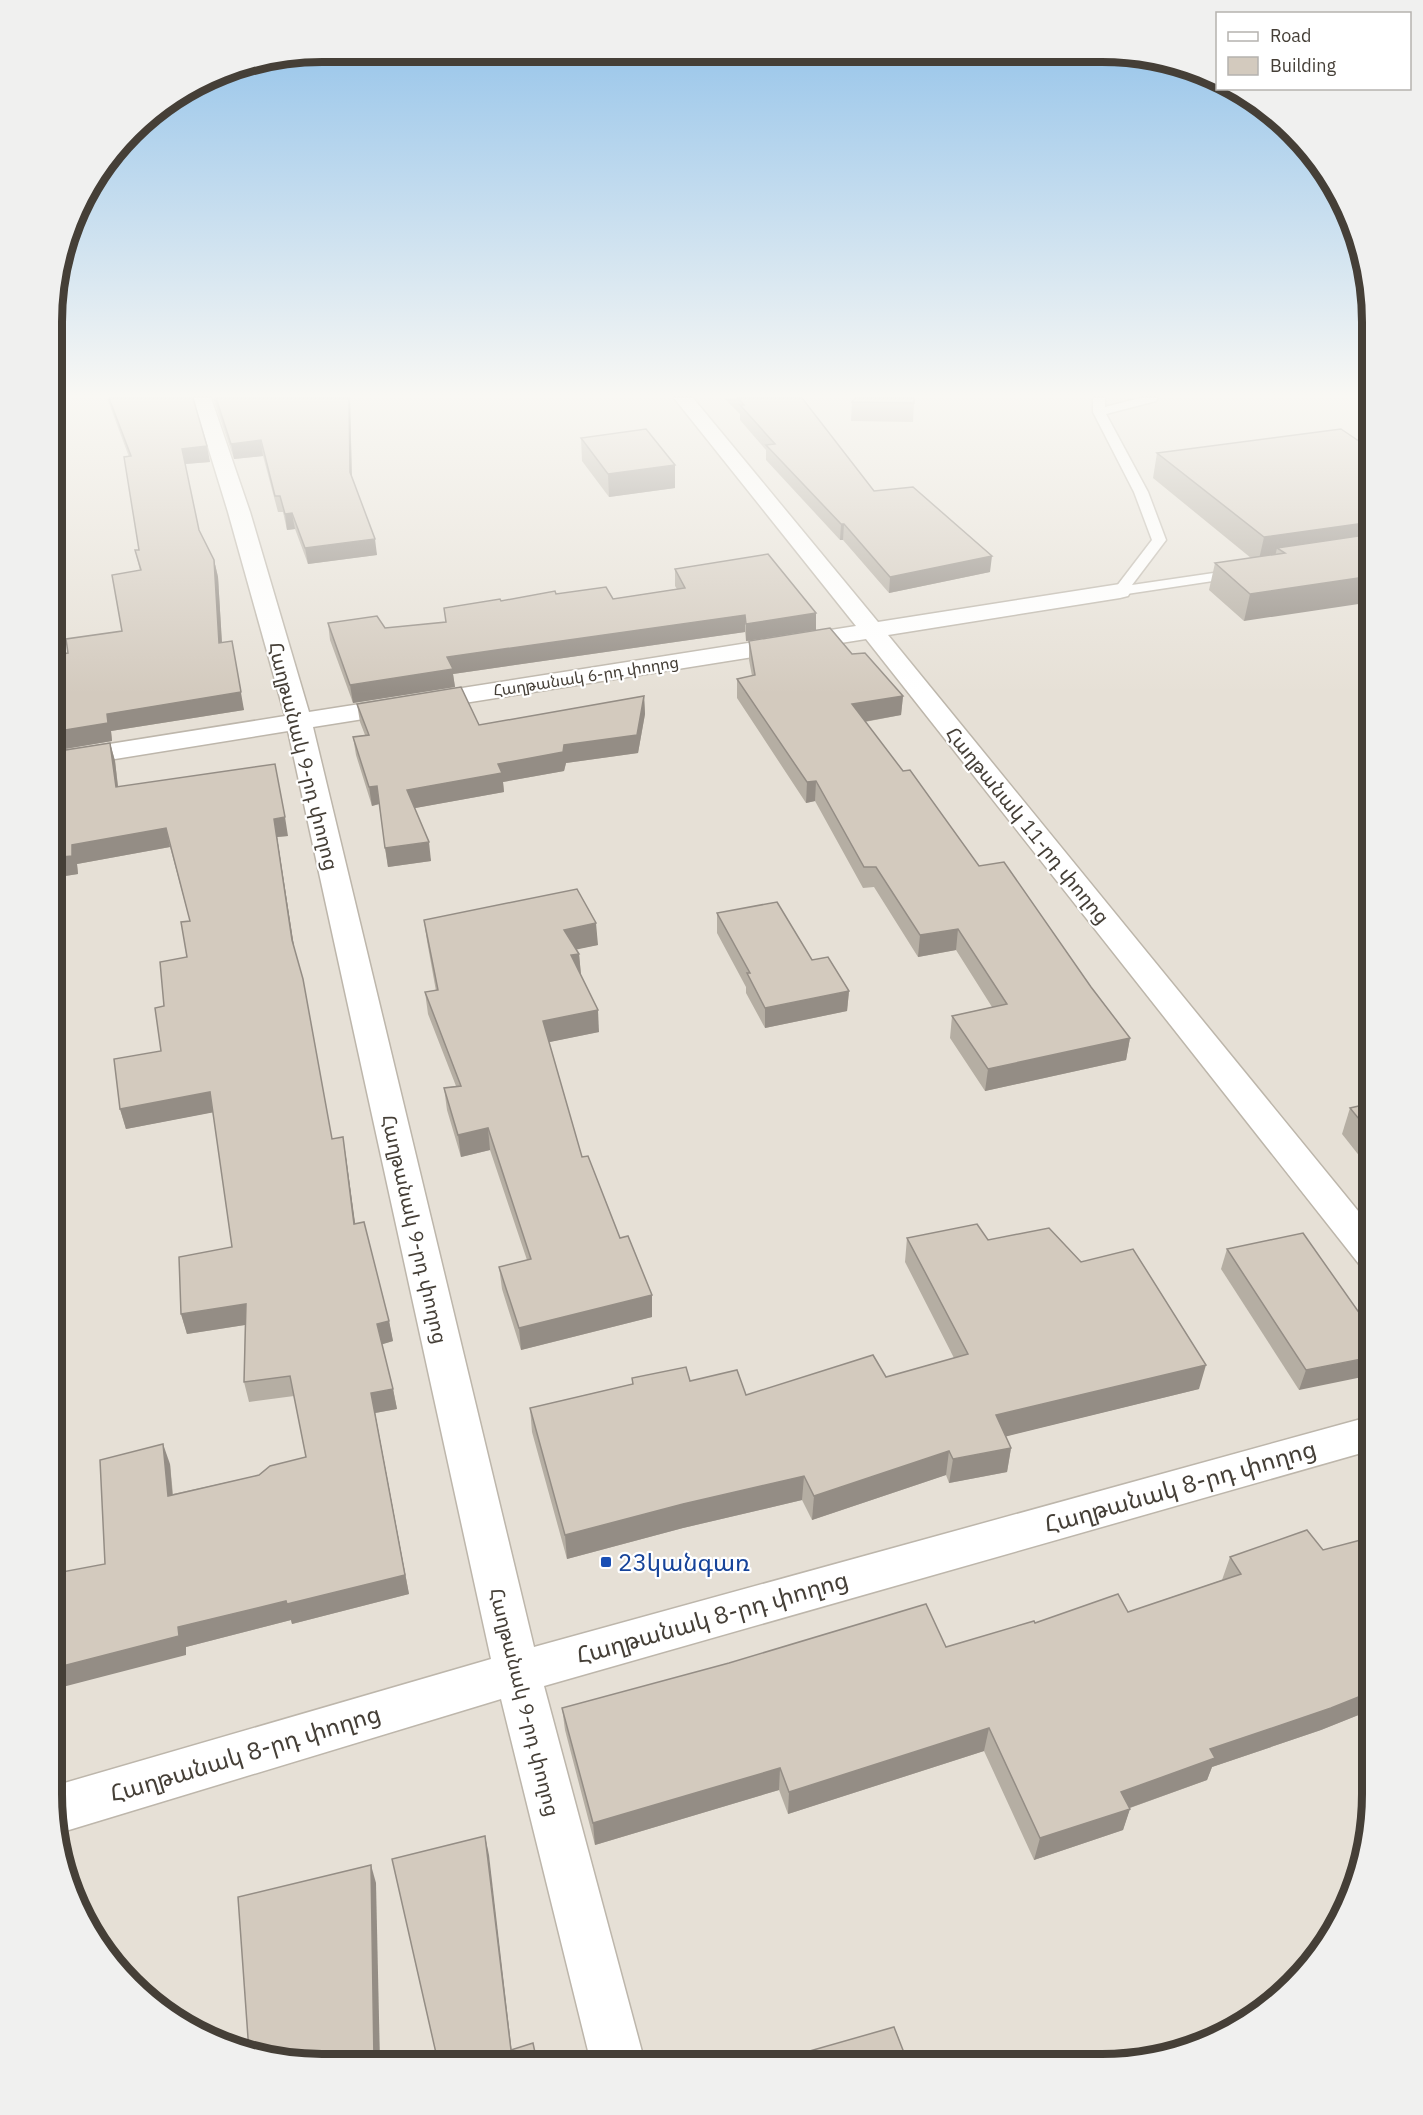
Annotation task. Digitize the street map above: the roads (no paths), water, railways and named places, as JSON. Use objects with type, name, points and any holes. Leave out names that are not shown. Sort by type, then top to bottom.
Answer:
[{"type":"street","name":"Հաղթանակ 9-րդ փողոց","points":[[234,497],[299,721],[498,1591],[543,1777],[616,2054]]},
{"type":"street","name":"Հաղթանակ 11-րդ փողոց","points":[[763,497],[1362,1242]]},
{"type":"street","name":"Հաղթանակ 6-րդ փողոց","points":[[62,760],[1120,591]]},
{"type":"street","name":"Հաղթանակ 8-րդ փողոց","points":[[62,1807],[519,1672],[1362,1435]]},
{"type":"lane","points":[[1120,591],[1159,540],[1144,497]]},
{"type":"lane","points":[[1120,591],[1257,570]]},
{"type":"place","name":"23կանգառ","points":[[606,1562]]}]
